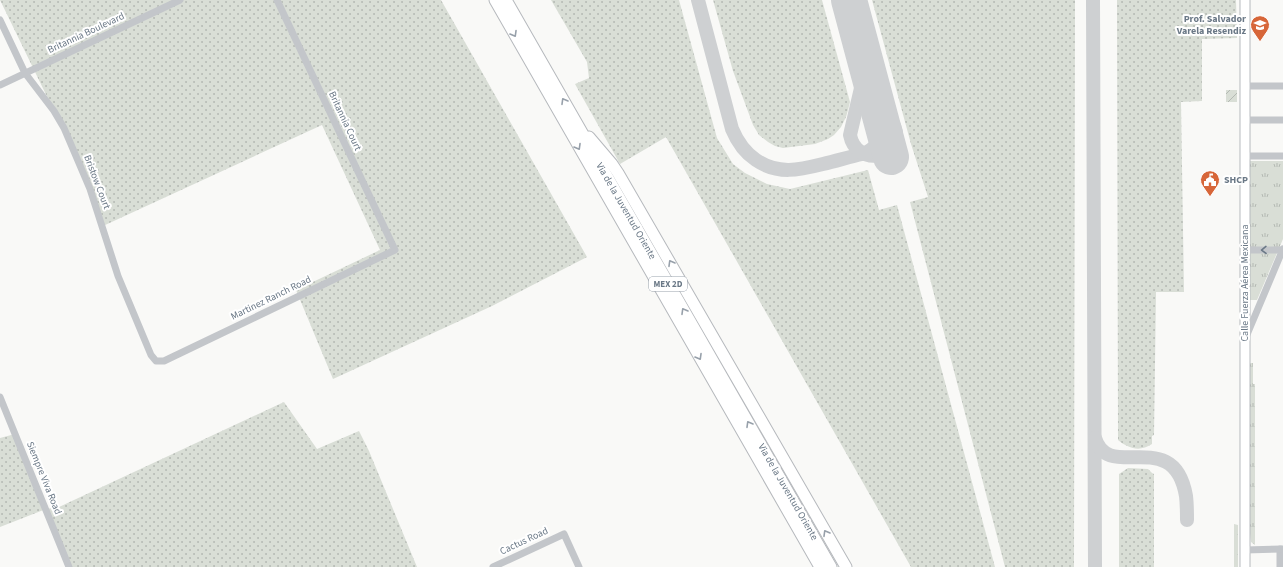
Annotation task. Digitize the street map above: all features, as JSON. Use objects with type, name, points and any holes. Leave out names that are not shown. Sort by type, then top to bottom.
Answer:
[{"type":"highway","name":"Via de la Juventud Oriente","points":[[495,0],[820,567]]},
{"type":"highway","name":"Via de la Juventud Oriente","points":[[506,0],[831,567]]},
{"type":"highway","points":[[572,116],[618,173],[846,567]]},
{"type":"main road","name":"Calle Fuerza Aérea Mexicana","points":[[1245,0],[1245,567]]},
{"type":"street","name":"Britannia Boulevard","points":[[0,85],[180,0]]},
{"type":"street","name":"Britannia Court","points":[[277,0],[394,250]]},
{"type":"street","name":"Bristow Court","points":[[0,20],[25,73],[54,111],[64,128],[90,189],[118,276],[152,355],[156,360]]},
{"type":"street","points":[[1246,86],[1283,86]]},
{"type":"street","points":[[1246,120],[1283,120]]},
{"type":"street","points":[[1245,156],[1283,156]]},
{"type":"street","points":[[1245,250],[1283,249],[1245,340]]},
{"type":"street","name":"Martinez Ranch Road","points":[[156,360],[164,361],[394,250]]},
{"type":"street","name":"Siempre Viva Road","points":[[0,396],[70,567]]},
{"type":"street","name":"Cactus Road","points":[[493,567],[564,534],[579,567]]},
{"type":"street","points":[[1245,550],[1281,549],[1280,567]]},
{"type":"green space","points":[[0,0],[441,0],[587,257],[492,306],[333,379],[296,290],[380,250],[322,125],[103,226],[54,111]]},
{"type":"green space","points":[[551,0],[679,0],[717,138],[733,164],[745,173],[767,184],[790,189],[868,170],[879,210],[897,205],[995,567],[911,567],[666,137],[620,164],[575,84],[589,78],[587,62]]},
{"type":"green space","points":[[713,0],[822,0],[850,102],[846,117],[841,127],[834,135],[815,144],[783,148],[775,146],[759,135],[753,125],[733,71]]},
{"type":"green space","points":[[872,0],[1075,0],[1074,567],[1005,567],[910,202],[928,197],[911,144]]},
{"type":"green space","points":[[1117,0],[1236,0],[1237,38],[1202,39],[1202,101],[1181,102],[1184,292],[1156,292],[1154,435],[1152,436],[1152,444],[1139,449],[1126,446],[1118,440]]},
{"type":"green space","points":[[1226,90],[1237,90],[1237,102],[1226,102]]},
{"type":"green space","points":[[1250,161],[1283,161],[1283,239],[1257,300],[1248,300]]},
{"type":"green space","points":[[1249,363],[1253,363],[1253,384],[1255,384],[1255,545],[1251,542],[1250,533]]},
{"type":"green space","points":[[284,402],[317,449],[359,431],[369,451],[417,567],[69,567],[46,509],[59,507]]},
{"type":"green space","points":[[15,434],[46,509],[0,527],[0,438]]},
{"type":"green space","points":[[1128,468],[1148,469],[1154,474],[1154,567],[1119,567],[1119,474]]},
{"type":"green space","points":[[1234,524],[1238,525],[1238,567],[1234,567]]},
{"type":"taxiway","points":[[698,0],[732,129],[741,146],[756,160],[772,168],[789,170],[814,166],[862,154],[875,146],[881,134],[882,124]]},
{"type":"taxiway","points":[[1093,0],[1095,567]]},
{"type":"taxiway","points":[[864,58],[865,71],[850,135],[854,145],[860,152],[876,156],[891,149],[895,141],[896,132],[892,122],[880,110],[875,99]]},
{"type":"taxiway","points":[[1095,438],[1102,450],[1113,456],[1155,458],[1169,463],[1179,475],[1186,496],[1187,520]]},
{"type":"runway","points":[[849,0],[891,157]]},
{"type":"place","name":"Prof. Salvador Varela Resendiz","points":[[1260,42]]},
{"type":"place","name":"SHCP","points":[[1210,197]]}]
